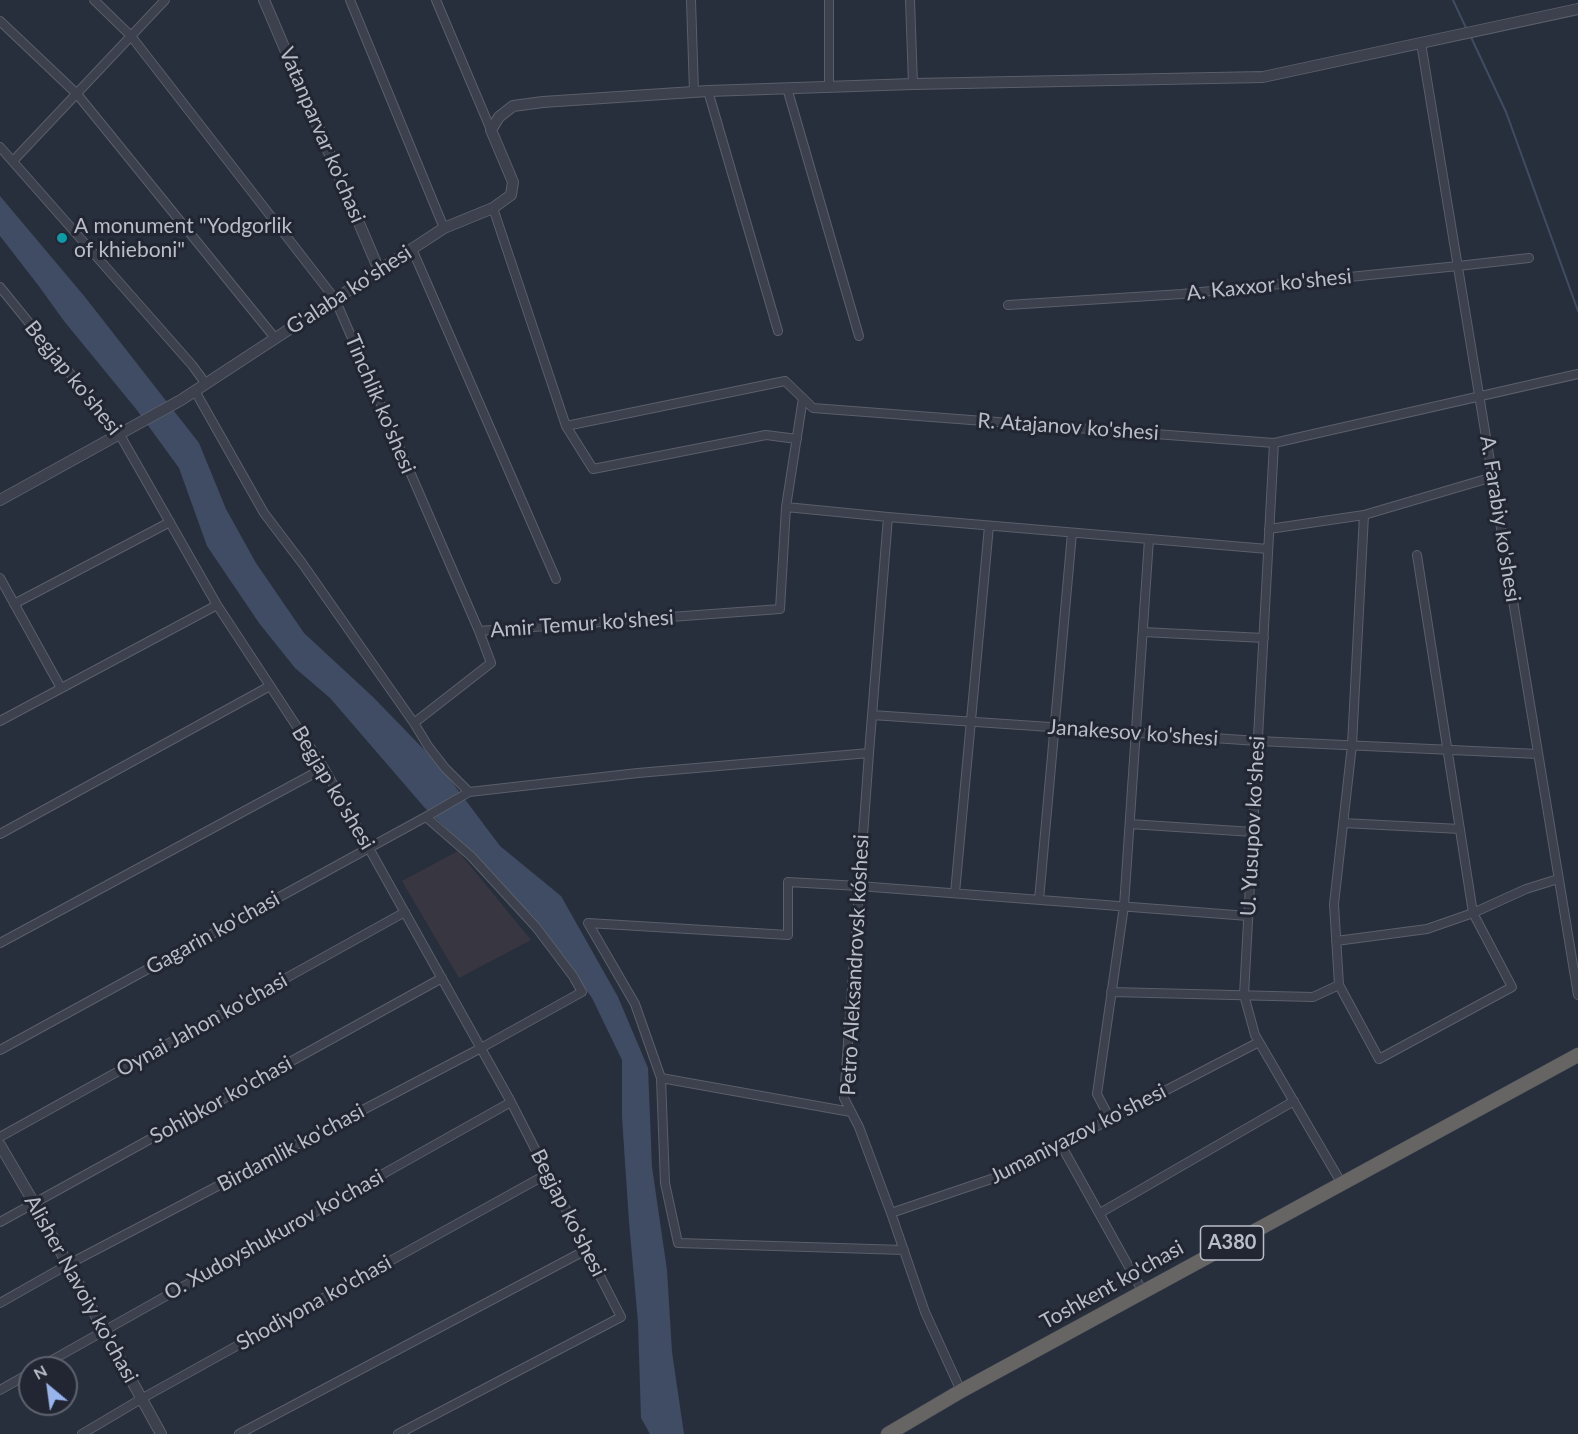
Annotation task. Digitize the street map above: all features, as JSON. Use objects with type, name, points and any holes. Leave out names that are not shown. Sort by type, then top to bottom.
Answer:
[{"type":"highway","name":"Toshkent ko'chasi","points":[[888,1434],[961,1391],[1578,1055]]},
{"type":"street","name":"Tinchlik ko'shesi","points":[[93,0],[131,36],[335,299],[479,631]]},
{"type":"street","points":[[13,161],[165,0]]},
{"type":"street","name":"Vatanparvar ko'chasi","points":[[264,0],[379,270]]},
{"type":"street","points":[[350,0],[444,228]]},
{"type":"street","points":[[436,0],[491,130]]},
{"type":"street","points":[[692,0],[694,92]]},
{"type":"street","points":[[829,0],[829,87]]},
{"type":"street","points":[[910,0],[913,84]]},
{"type":"street","points":[[491,130],[499,117],[513,106],[543,102],[787,88],[1263,77],[1578,9]]},
{"type":"street","points":[[0,21],[77,94],[275,338]]},
{"type":"street","name":"A. Farabiy ko'shesi","points":[[1421,43],[1578,995]]},
{"type":"street","points":[[787,88],[859,336]]},
{"type":"street","points":[[708,91],[778,331]]},
{"type":"street","name":"G'alaba ko'shesi","points":[[0,500],[181,400],[444,228],[493,207],[511,195],[513,182],[491,130]]},
{"type":"street","points":[[0,147],[192,365],[206,384]]},
{"type":"street","points":[[493,207],[566,426],[593,469],[766,435],[797,439]]},
{"type":"street","points":[[412,249],[556,579]]},
{"type":"street","name":"A. Kaxxor ko'shesi","points":[[1008,305],[1182,294],[1529,258]]},
{"type":"street","name":"Begjap ko'shesi","points":[[0,288],[120,435],[217,605],[324,768],[481,1048],[621,1317],[398,1434]]},
{"type":"street","name":"R. Atajanov ko'shesi","points":[[566,426],[785,381],[813,408],[1274,443],[1578,374]]},
{"type":"street","points":[[195,391],[264,513],[302,563],[434,754],[466,794],[638,773],[869,753]]},
{"type":"street","points":[[803,398],[786,507],[1268,549]]},
{"type":"street","name":"U. Yusupov ko'shesi","points":[[1274,443],[1244,995],[1255,1035],[1342,1184]]},
{"type":"street","points":[[1269,529],[1364,515],[1493,477]]},
{"type":"street","name":"Amir Temur ko'shesi","points":[[414,723],[490,663],[479,631],[780,609],[786,507]]},
{"type":"street","points":[[1364,515],[1352,745],[1334,904],[1339,985],[1379,1059],[1512,987],[1473,913],[1417,555]]},
{"type":"street","name":"Petro Aleksandrovsk kóshesi","points":[[888,517],[844,1098],[859,1127],[925,1312],[961,1391]]},
{"type":"street","points":[[15,604],[170,522]]},
{"type":"street","points":[[955,893],[989,526]]},
{"type":"street","points":[[1040,900],[1072,533]]},
{"type":"street","points":[[1110,1119],[1097,1094],[1124,906],[1149,539]]},
{"type":"street","points":[[0,578],[61,688]]},
{"type":"street","points":[[0,721],[217,605]]},
{"type":"street","points":[[1143,632],[1264,638]]},
{"type":"street","points":[[0,834],[270,686]]},
{"type":"street","name":"Janakesov ko'shesi","points":[[872,715],[1258,741],[1538,754]]},
{"type":"street","points":[[0,943],[324,768]]},
{"type":"street","name":"Gagarin ko'chasi","points":[[0,1050],[466,794]]},
{"type":"street","name":"Birdamlik ko'chasi","points":[[0,1303],[582,992],[573,976],[536,927],[471,856],[429,816]]},
{"type":"street","points":[[1343,823],[1460,829]]},
{"type":"street","points":[[1130,824],[1253,832]]},
{"type":"street","points":[[1336,941],[1427,929],[1473,913],[1526,889],[1558,879]]},
{"type":"street","points":[[904,1250],[678,1244],[665,1183],[661,1078],[635,1004],[588,923],[788,935],[788,882],[1248,916]]},
{"type":"street","name":"Oynai Jahon ko'chasi","points":[[0,1137],[405,912]]},
{"type":"street","name":"Sohibkor ko'chasi","points":[[0,1222],[442,978]]},
{"type":"street","points":[[1111,992],[1313,997],[1339,985]]},
{"type":"street","name":"Jumaniyazov ko'shesi","points":[[891,1213],[1003,1175],[1259,1042]]},
{"type":"street","points":[[661,1078],[851,1112]]},
{"type":"street","points":[[1100,1213],[1294,1101]]},
{"type":"street","name":"O. Xudoyshukurov ko'chasi","points":[[59,1356],[510,1102]]},
{"type":"street","name":"Alisher Navoiy ko'chasi","points":[[0,1145],[161,1434]]},
{"type":"street","points":[[1061,1145],[1143,1292]]},
{"type":"street","name":"Shodiyona ko'chasi","points":[[82,1434],[547,1174]]},
{"type":"street","points":[[239,1434],[586,1250]]},
{"type":"street","points":[[0,1390],[18,1380]]},
{"type":"shaded area","points":[[458,851],[531,940],[459,978],[402,881]]},
{"type":"water","points":[[0,196],[85,297],[199,443],[226,509],[256,563],[304,633],[373,697],[440,766],[500,846],[561,896],[618,997],[648,1068],[652,1167],[667,1270],[672,1352],[684,1434],[650,1434],[641,1418],[638,1322],[622,1117],[622,1060],[592,998],[534,917],[514,899],[475,855],[424,807],[330,698],[295,668],[259,623],[207,546],[179,468],[136,409],[64,321],[0,236]]},
{"type":"waterway","points":[[1453,0],[1467,30]]},
{"type":"waterway","points":[[1470,35],[1506,112],[1578,311]]},
{"type":"place","name":"A monument \"Yodgorlik of khieboni\"","points":[[62,238]]}]
